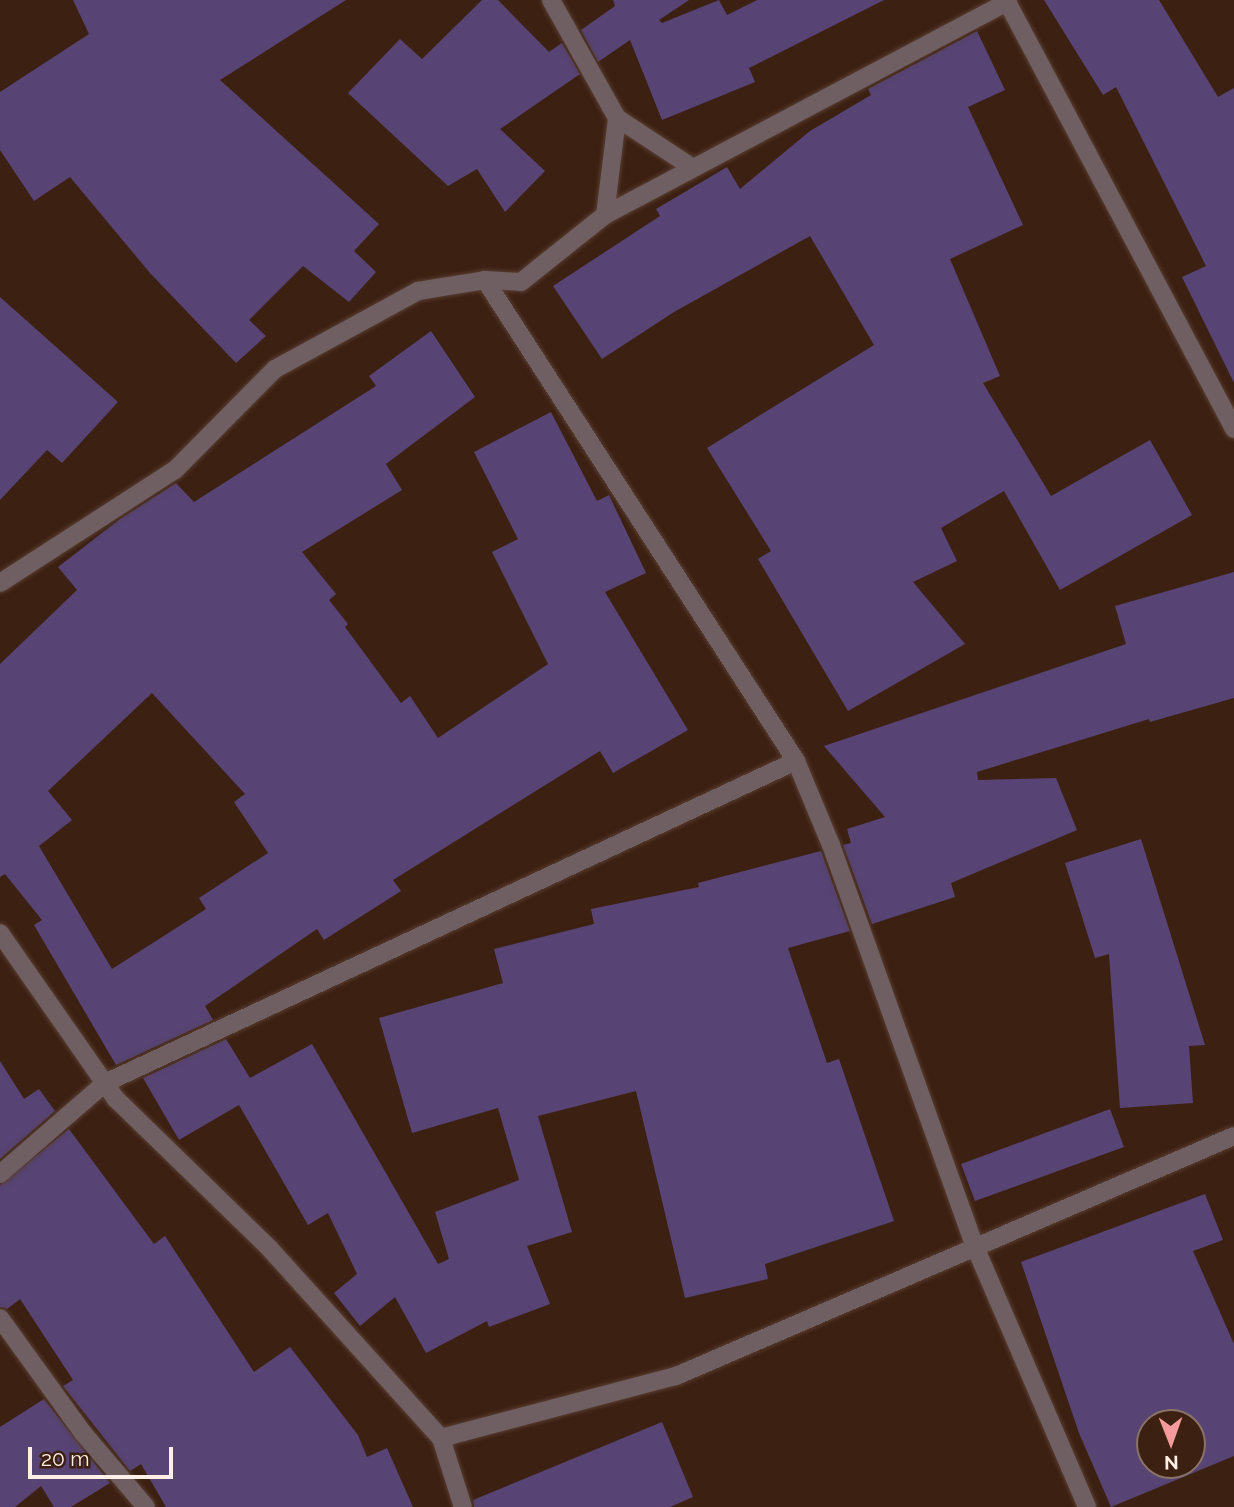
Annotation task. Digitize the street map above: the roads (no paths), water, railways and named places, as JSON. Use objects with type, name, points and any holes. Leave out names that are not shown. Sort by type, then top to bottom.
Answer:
[{"type":"street","points":[[551,0],[617,118],[693,168]]},
{"type":"street","points":[[0,583],[175,470],[275,369],[418,290],[485,280],[521,282],[605,215],[1007,1],[1234,429]]},
{"type":"street","points":[[605,215],[617,118]]},
{"type":"street","points":[[485,280],[796,761],[831,845],[976,1248],[1087,1507]]},
{"type":"street","points":[[0,1174],[105,1083],[796,761]]},
{"type":"street","points":[[0,933],[105,1083],[270,1249],[441,1438],[463,1507]]},
{"type":"street","points":[[441,1438],[676,1376],[1234,1136]]},
{"type":"street","points":[[0,1318],[83,1433],[146,1507]]}]
